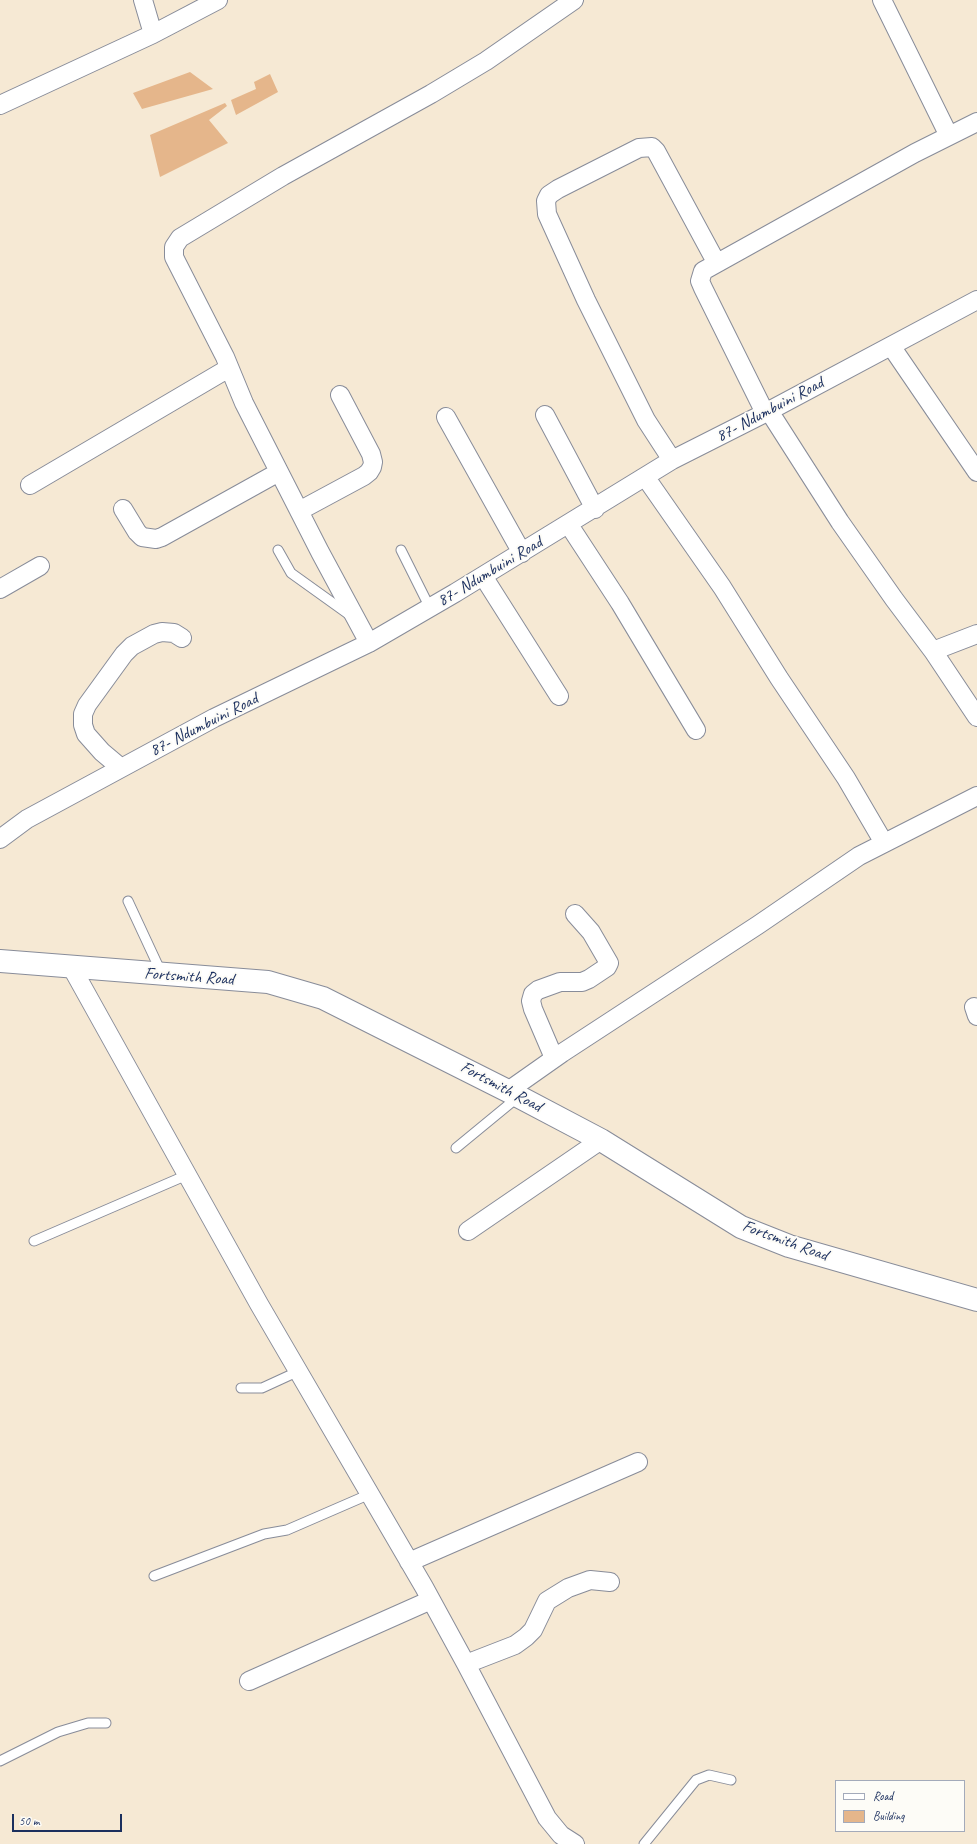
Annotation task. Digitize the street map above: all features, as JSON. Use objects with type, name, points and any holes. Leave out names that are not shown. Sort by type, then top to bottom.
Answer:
[{"type":"street","points":[[143,0],[153,34]]},
{"type":"street","points":[[0,105],[153,34],[218,0]]},
{"type":"street","points":[[369,643],[356,621],[244,403],[229,368],[174,257],[174,247],[180,238],[283,176],[431,94],[486,61],[574,0]]},
{"type":"street","points":[[882,0],[949,136]]},
{"type":"street","points":[[977,122],[716,262],[703,270],[700,281],[767,412],[840,522],[894,599],[933,651],[977,717]]},
{"type":"street","points":[[672,460],[646,420],[586,300],[547,214],[546,201],[549,195],[558,189],[639,148],[652,147],[656,151],[716,262]]},
{"type":"street","name":"87- Ndumbuini Road","points":[[0,839],[27,819],[214,718],[369,643],[569,525],[646,478],[672,460],[767,412],[977,300]]},
{"type":"street","points":[[891,346],[977,472]]},
{"type":"street","points":[[30,485],[229,368]]},
{"type":"street","points":[[299,511],[364,476],[372,467],[373,462],[371,454],[340,395]]},
{"type":"street","points":[[545,415],[595,509]]},
{"type":"street","points":[[446,418],[522,553]]},
{"type":"street","points":[[123,509],[137,532],[142,537],[156,539],[279,472]]},
{"type":"street","points":[[646,478],[722,587],[779,678],[846,778],[884,843]]},
{"type":"street","points":[[569,525],[620,603],[696,730]]},
{"type":"street","points":[[0,589],[40,566]]},
{"type":"street","points":[[483,576],[559,696]]},
{"type":"street","points":[[121,768],[102,752],[86,734],[83,714],[87,705],[124,654],[132,646],[154,634],[162,632],[174,633],[182,638]]},
{"type":"street","points":[[933,651],[977,634]]},
{"type":"street","points":[[513,1094],[554,1058],[859,856],[977,796]]},
{"type":"street","points":[[554,1058],[533,1009],[531,1001],[533,994],[538,990],[560,982],[582,982],[607,967],[610,963],[591,932],[575,914]]},
{"type":"street","name":"Fortsmith Road","points":[[0,961],[72,968],[268,982],[323,998],[372,1021],[601,1140],[741,1227],[789,1246],[977,1300]]},
{"type":"street","points":[[72,968],[259,1304],[431,1600],[547,1818],[561,1835],[575,1844]]},
{"type":"street","points":[[468,1231],[601,1140]]},
{"type":"street","points":[[409,1562],[638,1462]]},
{"type":"street","points":[[466,1664],[515,1645],[526,1637],[533,1630],[547,1601],[568,1588],[590,1580],[610,1582]]},
{"type":"street","points":[[249,1681],[431,1600]]},
{"type":"lane","points":[[278,550],[291,573],[356,621]]},
{"type":"lane","points":[[401,550],[430,608]]},
{"type":"lane","points":[[128,901],[162,975]]},
{"type":"lane","points":[[456,1148],[513,1094]]},
{"type":"lane","points":[[34,1241],[187,1175]]},
{"type":"lane","points":[[241,1388],[262,1388],[299,1371]]},
{"type":"lane","points":[[154,1576],[264,1534],[287,1530],[370,1494]]},
{"type":"lane","points":[[0,1761],[58,1732],[88,1723],[106,1723]]},
{"type":"lane","points":[[644,1844],[696,1780],[709,1775],[731,1780]]},
{"type":"building","points":[[190,72],[213,89],[142,109],[133,93]]},
{"type":"building","points":[[270,74],[278,92],[236,115],[231,100],[256,89],[254,82]]},
{"type":"building","points":[[225,103],[227,106],[209,120],[228,143],[160,177],[150,135]]}]
